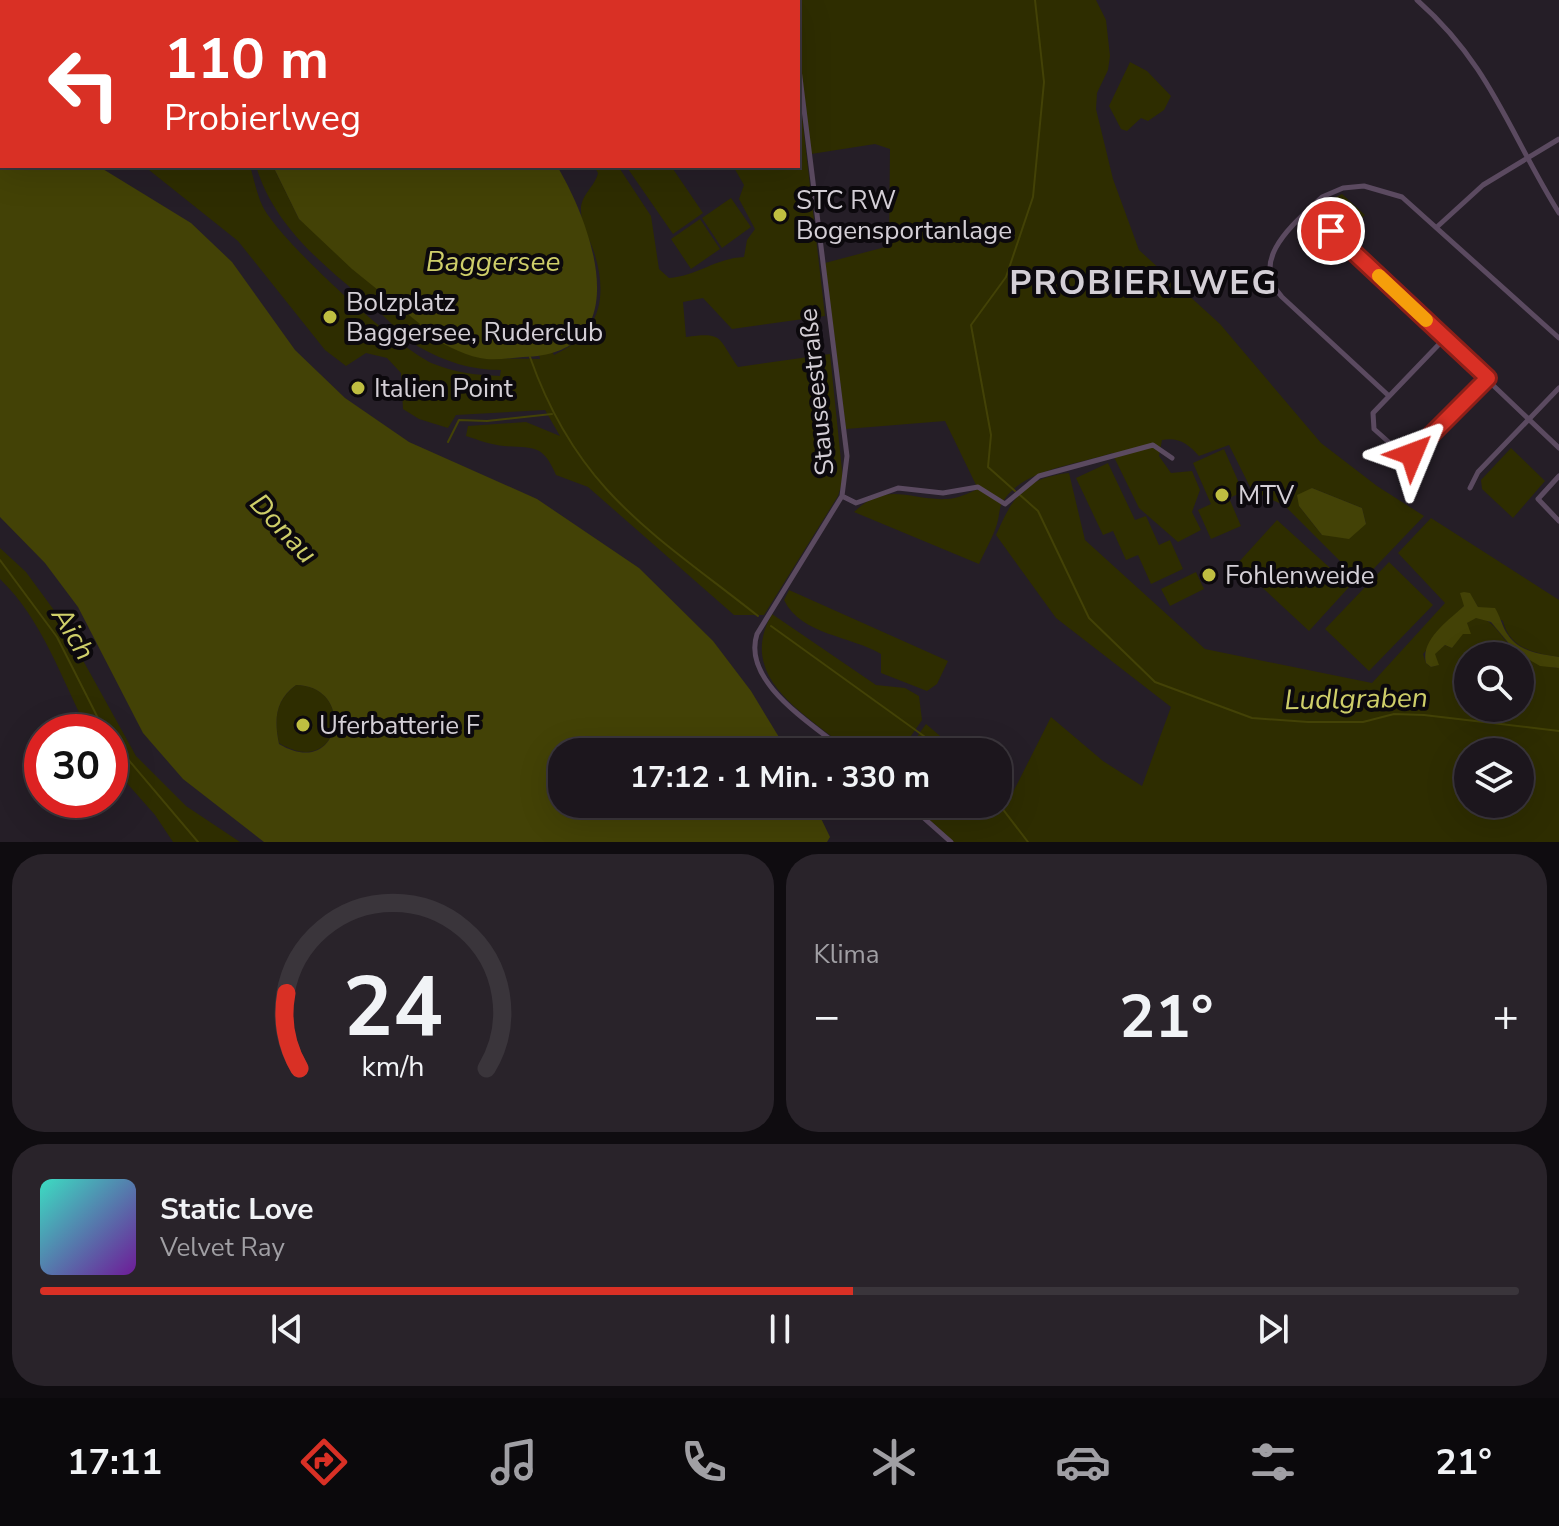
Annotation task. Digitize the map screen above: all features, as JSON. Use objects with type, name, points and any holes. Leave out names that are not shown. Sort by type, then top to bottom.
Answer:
[{"type":"street","points":[[1417,0],[1452,35],[1481,71],[1559,213]]},
{"type":"street","name":"Stauseestraße","points":[[800,77],[847,456],[842,496],[757,634],[755,651],[760,673],[774,690],[830,738]]},
{"type":"street","points":[[1438,226],[1483,185],[1559,139]]},
{"type":"street","points":[[1389,396],[1282,297],[1272,281],[1270,265],[1273,250],[1309,210],[1331,192],[1364,186],[1402,197],[1438,226],[1559,338]]},
{"type":"street","points":[[1309,210],[1559,448]]},
{"type":"street","points":[[1445,338],[1373,413],[1374,429],[1401,453],[1412,454],[1488,378]]},
{"type":"street","points":[[1470,488],[1478,472],[1559,388]]},
{"type":"street","points":[[842,496],[856,503],[898,488],[943,493],[967,487],[987,489],[1005,504],[1021,488],[1047,473],[1087,465],[1149,445],[1172,458]]},
{"type":"street","points":[[1559,476],[1538,499],[1559,521]]},
{"type":"street","points":[[924,818],[951,842]]},
{"type":"shaded area","points":[[800,0],[1096,0],[1106,20],[1110,56],[1108,70],[1097,93],[1096,109],[1113,179],[1139,250],[1220,324],[1321,443],[1377,486],[1424,516],[1359,584],[1284,505],[1252,491],[1229,445],[1199,456],[1183,442],[1168,439],[1162,440],[1159,456],[1171,473],[1192,471],[1200,490],[1192,512],[1201,530],[1178,542],[1139,508],[1112,453],[1050,470],[1021,483],[1001,505],[998,522],[979,564],[854,512],[866,502],[888,494],[947,499],[978,489],[945,421],[846,429],[825,263],[889,246],[890,149],[875,144],[811,154],[800,60]],"holes":[[[1312,488],[1362,508],[1366,524],[1322,535],[1299,506]]]},
{"type":"shaded area","points":[[1130,62],[1147,71],[1171,96],[1164,110],[1148,121],[1141,118],[1127,131],[1121,129],[1109,106]]},
{"type":"shaded area","points":[[800,98],[825,316],[732,329],[703,298],[683,302],[686,337],[714,336],[738,367],[830,354],[843,480],[838,496],[764,615],[734,615],[588,487],[556,475],[541,453],[530,448],[495,445],[466,436],[468,426],[526,422],[560,436],[545,410],[456,415],[448,428],[419,419],[403,409],[401,373],[387,358],[366,353],[346,366],[325,350],[238,241],[147,168],[251,168],[263,207],[274,223],[315,268],[369,317],[417,355],[434,364],[450,370],[500,376],[501,370],[479,369],[449,361],[408,339],[290,229],[276,210],[257,168],[274,168],[299,219],[421,324],[423,334],[481,358],[540,359],[539,354],[551,350],[554,355],[581,337],[590,326],[600,300],[600,285],[581,205],[598,173],[595,168],[619,168],[651,216],[659,269],[669,278],[689,274],[724,260],[744,257],[747,240],[755,229],[739,199],[744,185],[734,168],[800,168]]},
{"type":"shaded area","points":[[627,168],[672,168],[703,213],[673,234]]},
{"type":"shaded area","points":[[1342,194],[1365,215],[1344,235],[1319,214],[1320,205]]},
{"type":"shaded area","points":[[731,198],[751,227],[722,248],[702,218]]},
{"type":"shaded area","points":[[700,219],[720,249],[691,269],[671,239]]},
{"type":"shaded area","points":[[1511,448],[1545,481],[1513,518],[1482,489],[1481,480]]},
{"type":"shaded area","name":"MTV","points":[[1224,449],[1243,492],[1229,498],[1241,526],[1211,539],[1198,510],[1211,504],[1193,463]]},
{"type":"shaded area","points":[[1108,463],[1135,520],[1146,516],[1159,545],[1170,540],[1183,569],[1151,584],[1138,555],[1126,560],[1113,531],[1103,535],[1076,478]]},
{"type":"shaded area","points":[[1069,473],[1085,540],[1205,649],[1372,683],[1445,603],[1398,553],[1431,518],[1559,600],[1559,657],[1534,652],[1534,642],[1516,642],[1503,621],[1478,607],[1470,594],[1464,606],[1423,654],[1431,667],[1438,665],[1434,654],[1445,645],[1452,648],[1454,645],[1454,722],[1534,722],[1534,662],[1559,668],[1559,842],[954,842],[927,818],[1012,818],[1012,794],[1051,717],[1103,761],[1142,786],[1171,707],[1056,618],[996,535],[1022,491],[1041,479]]},
{"type":"shaded area","points":[[1277,520],[1350,586],[1309,631],[1237,564]]},
{"type":"shaded area","points":[[0,548],[26,572],[59,617],[113,714],[80,714],[40,632],[0,579]]},
{"type":"shaded area","points":[[1389,562],[1433,605],[1369,671],[1325,629]]},
{"type":"shaded area","points":[[1196,572],[1204,589],[1170,606],[1161,589]]},
{"type":"shaded area","points":[[789,590],[948,661],[937,684],[927,691],[881,673],[881,654],[814,628],[792,612],[784,600]]},
{"type":"shaded area","points":[[772,614],[876,685],[905,688],[919,696],[922,720],[910,738],[833,738],[797,709],[769,676],[763,658],[763,637]]},
{"type":"shaded area","points":[[1476,618],[1496,628],[1507,642],[1456,642],[1467,623]]},
{"type":"shaded area","points":[[296,685],[315,689],[328,700],[334,714],[334,729],[328,742],[316,750],[300,751],[279,743],[277,726],[280,704]]},
{"type":"shaded area","points":[[926,724],[942,738],[916,738]]},
{"type":"shaded area","points":[[128,742],[136,756],[186,806],[240,842],[173,842],[155,815],[128,784]]},
{"type":"water","name":"Donau","points":[[0,168],[101,168],[191,223],[232,262],[295,350],[345,398],[409,442],[537,499],[639,568],[713,641],[751,691],[780,738],[548,738],[548,818],[821,818],[830,837],[827,842],[264,842],[183,779],[143,733],[78,607],[45,563],[0,517]],"holes":[[[296,685],[315,689],[328,700],[334,714],[334,729],[328,742],[316,751],[300,752],[279,744],[277,719],[280,704]]]},
{"type":"water","name":"Baggersee","points":[[274,168],[558,168],[571,192],[593,253],[597,284],[594,312],[582,335],[559,351],[490,359],[473,356],[423,334],[420,324],[352,269],[299,219]]},
{"type":"water","points":[[1312,488],[1362,508],[1366,524],[1349,539],[1322,535],[1299,506],[1297,495]]},
{"type":"water","points":[[1460,593],[1470,593],[1478,607],[1495,608],[1506,632],[1515,642],[1508,642],[1491,622],[1476,618],[1467,623],[1471,634],[1463,634],[1452,648],[1445,645],[1435,654],[1439,665],[1431,667],[1426,663],[1427,646],[1444,624],[1464,606]]},
{"type":"water","points":[[1534,652],[1559,657],[1559,668],[1534,662]]},
{"type":"waterway","name":"Ludlgraben","points":[[1015,491],[988,467],[991,435],[971,325],[1006,277],[1033,197],[1044,82],[1035,0]]},
{"type":"waterway","points":[[530,357],[549,403],[595,476],[652,533],[758,616]]},
{"type":"waterway","points":[[448,442],[459,420],[487,421],[552,414]]},
{"type":"waterway","name":"Ludlgraben","points":[[1020,495],[1038,511],[1089,618],[1155,682],[1252,718],[1363,722],[1394,714],[1424,715],[1559,731]]},
{"type":"waterway","name":"Aich","points":[[0,560],[57,637],[96,714]]},
{"type":"waterway","points":[[771,626],[927,738]]},
{"type":"waterway","name":"Aich","points":[[128,759],[198,842]]},
{"type":"waterway","points":[[1010,818],[1028,842]]},
{"type":"slow traffic","points":[[1379,276],[1426,320]]},
{"type":"place","name":"STC RW Bogensportanlage","points":[[780,215]]},
{"type":"place","name":"Bolzplatz Baggersee, Ruderclub","points":[[330,317]]},
{"type":"place","name":"Italien Point","points":[[358,388]]},
{"type":"place","name":"MTV","points":[[1222,495]]},
{"type":"place","name":"Fohlenweide","points":[[1209,575]]},
{"type":"place","name":"Uferbatterie F","points":[[303,725]]},
{"type":"district","name":"PROBIERLWEG","points":[[1144,282]]},
{"type":"route","points":[[1331,231],[1488,378],[1412,454]]}]
